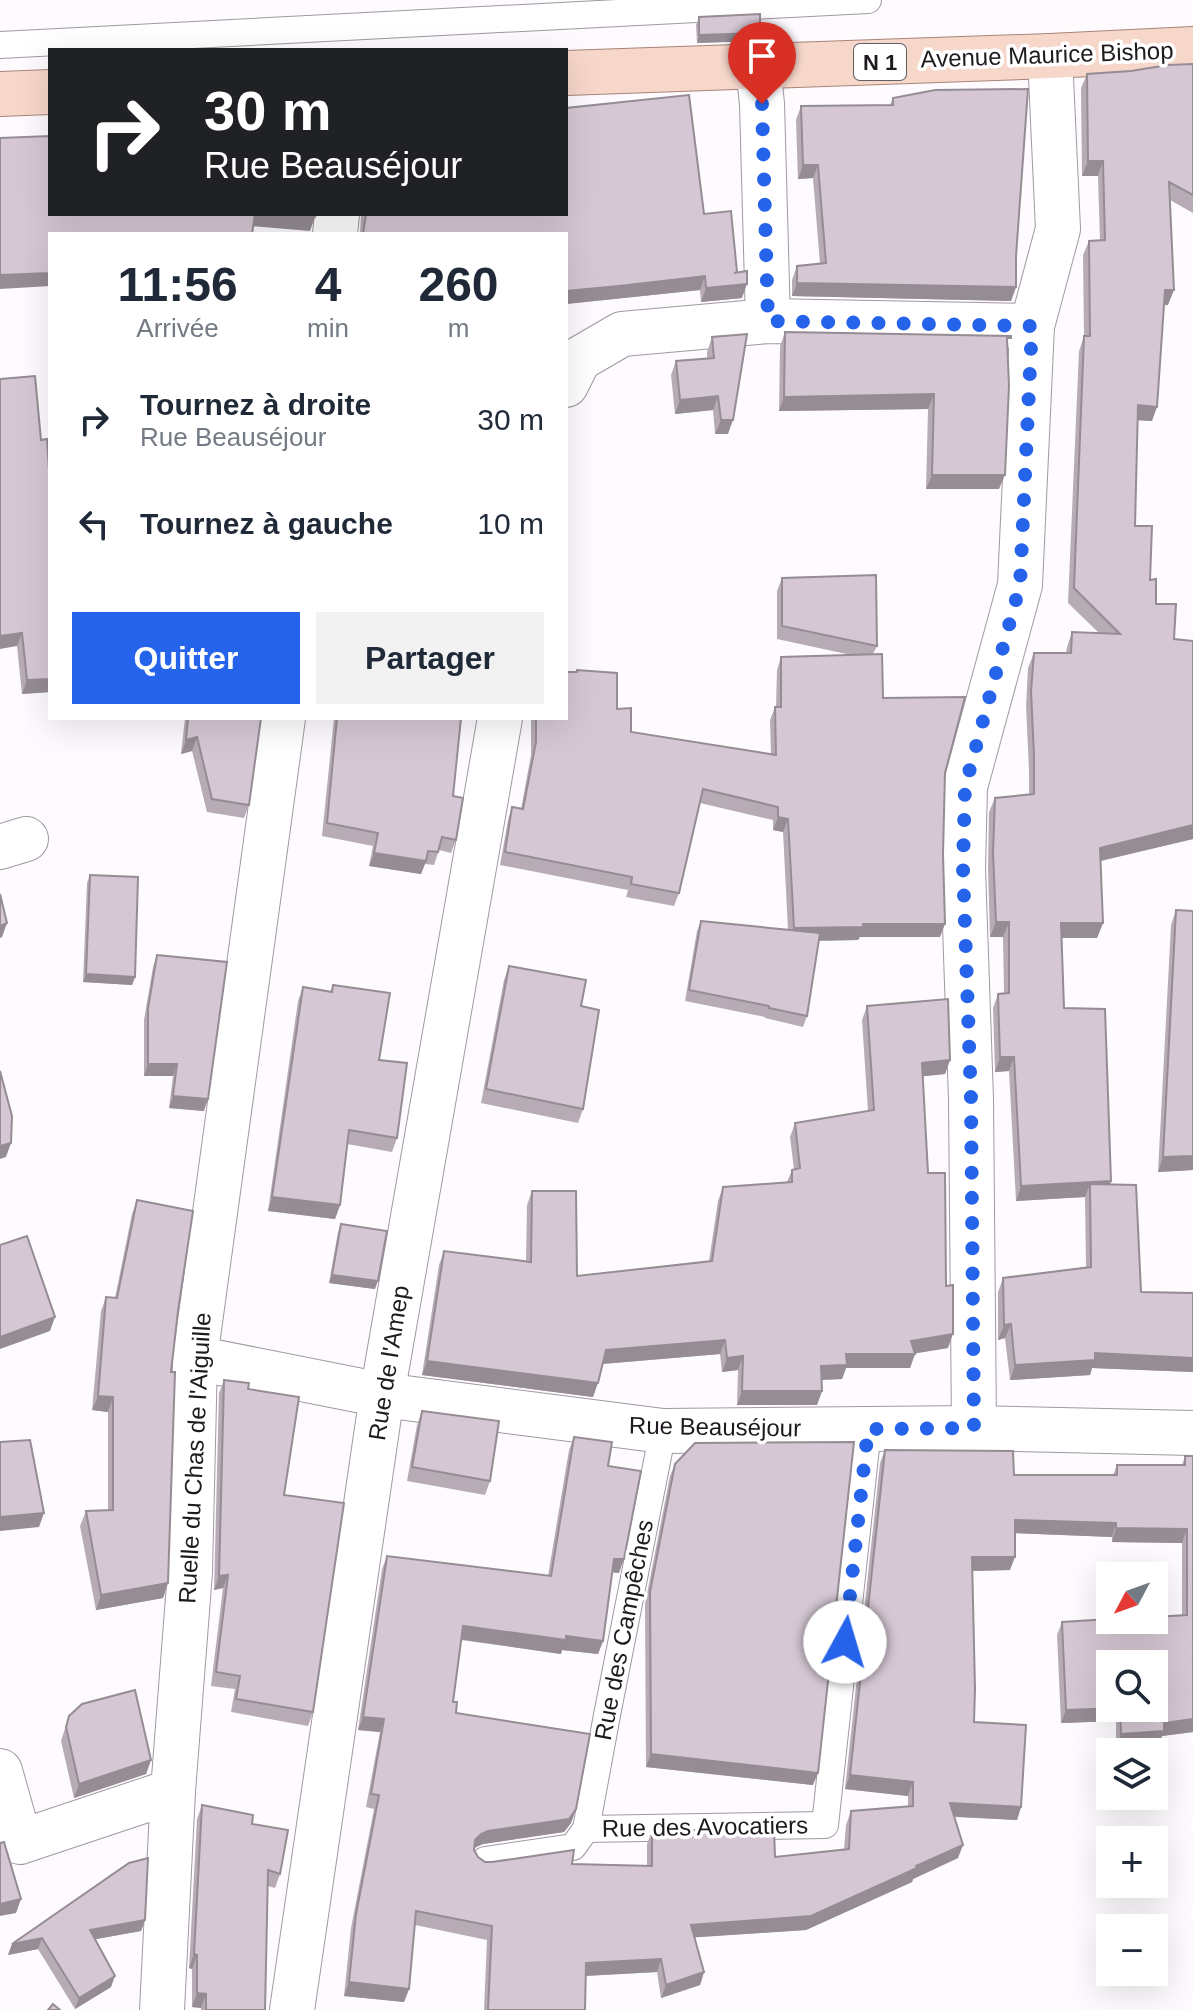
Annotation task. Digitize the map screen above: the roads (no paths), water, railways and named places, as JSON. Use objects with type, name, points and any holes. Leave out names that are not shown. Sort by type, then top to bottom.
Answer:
[{"type":"main road","name":"Avenue Maurice Bishop","points":[[568,73],[1193,49]]},
{"type":"main road","points":[[0,94],[48,92]]},
{"type":"street","points":[[974,1428],[971,1099],[963,868],[965,787],[1020,585],[1032,326],[1058,229],[1050,56]]},
{"type":"street","points":[[758,66],[762,104],[768,321]]},
{"type":"street","points":[[568,381],[579,359],[622,334],[768,321],[1032,326]]},
{"type":"street","name":"Ruelle du Chas de l'Aiguille","points":[[162,2010],[173,1791],[190,1572],[195,1358],[283,720]]},
{"type":"street","name":"Rue de l'Amep","points":[[292,2010],[382,1395],[500,720]]},
{"type":"street","name":"Rue Beauséjour","points":[[195,1358],[382,1395],[663,1431],[974,1428],[1193,1433]]},
{"type":"street","points":[[0,1771],[20,1842],[173,1791]]},
{"type":"lane","points":[[0,45],[868,0]]},
{"type":"lane","name":"Rue des Avocatiers","points":[[485,1860],[573,1847],[586,1829],[825,1825],[868,1429]]},
{"type":"lane","name":"Rue des Campêches","points":[[586,1829],[663,1431]]}]
